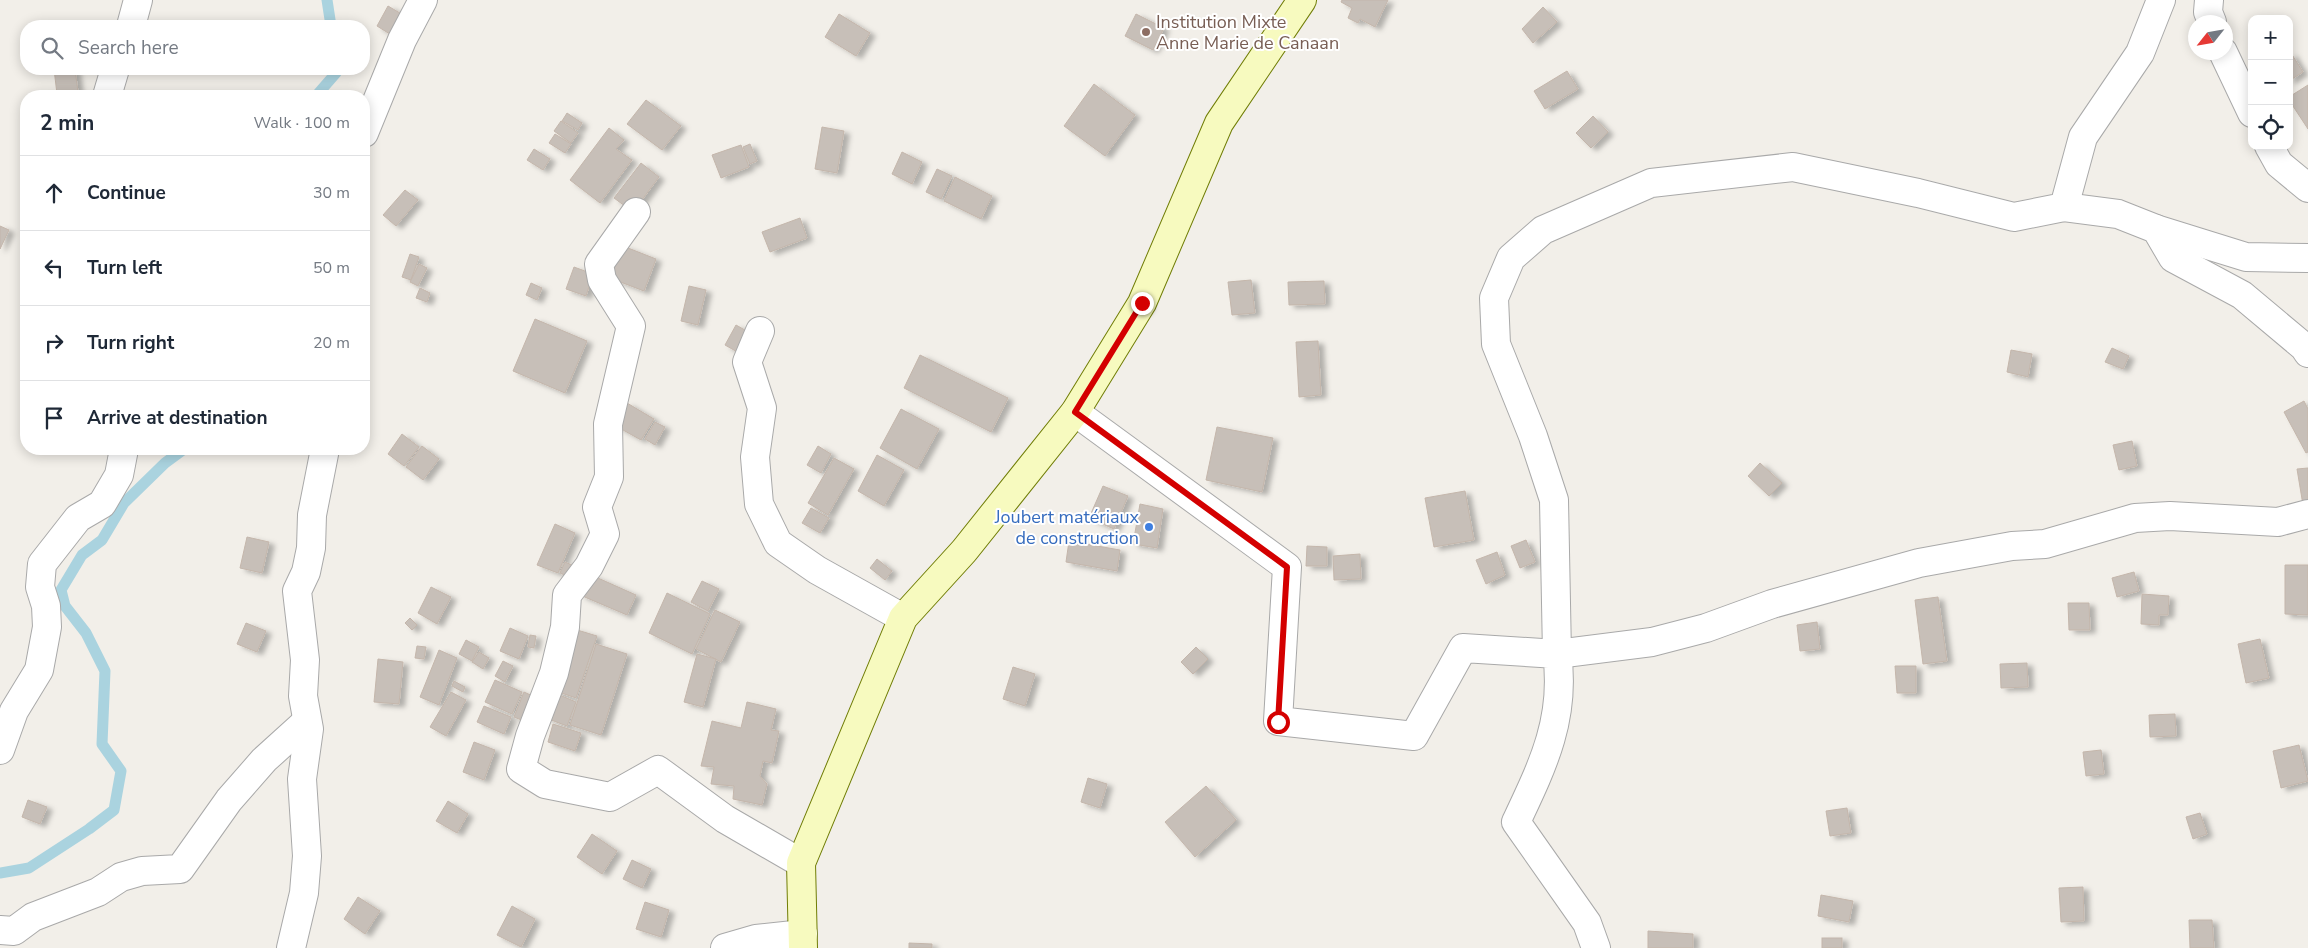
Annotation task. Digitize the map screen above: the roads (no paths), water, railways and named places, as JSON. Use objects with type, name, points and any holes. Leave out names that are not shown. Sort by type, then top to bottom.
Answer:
[{"type":"street","points":[[133,20],[138,0]]},
{"type":"street","points":[[370,117],[402,40],[423,0]]},
{"type":"street","points":[[725,948],[756,939],[803,941],[800,863],[903,618],[964,551],[1075,412],[1142,303],[1218,123],[1302,0]]},
{"type":"street","points":[[2064,207],[2083,137],[2140,53],[2160,0]]},
{"type":"street","points":[[2209,0],[2209,15]]},
{"type":"street","points":[[2227,60],[2249,105]]},
{"type":"street","points":[[109,90],[113,75]]},
{"type":"street","points":[[2271,150],[2279,164],[2308,188]]},
{"type":"street","points":[[1596,948],[1587,923],[1516,822],[1540,771],[1556,725],[1561,680],[1558,654],[1554,500],[1533,436],[1496,344],[1494,298],[1512,258],[1543,230],[1651,183],[1793,167],[1918,193],[2014,217],[2064,207],[2118,214],[2156,229],[2246,258],[2308,258]]},
{"type":"street","points":[[636,212],[599,264],[602,280],[632,326],[608,424],[610,477],[597,507],[605,534],[589,566],[567,595],[565,627],[554,673],[521,769],[545,784],[610,797],[658,770],[725,819],[800,863]]},
{"type":"street","points":[[2156,229],[2173,258],[2242,295],[2304,347],[2308,353]]},
{"type":"street","points":[[760,331],[747,362],[762,408],[755,457],[759,504],[778,542],[817,570],[903,618]]},
{"type":"street","points":[[1075,412],[1287,567],[1278,722],[1414,736],[1463,648],[1558,654],[1652,642],[1706,628],[1772,604],[1919,563],[2012,546],[2045,544],[2135,518],[2170,516],[2278,522],[2308,514]]},
{"type":"street","points":[[0,750],[14,711],[40,670],[47,627],[46,606],[40,586],[42,564],[78,518],[102,504],[119,475],[123,455]]},
{"type":"street","points":[[291,948],[304,893],[307,856],[302,780],[309,729],[303,696],[305,660],[297,592],[306,572],[312,548],[312,515],[324,455]]},
{"type":"street","points":[[0,930],[14,931],[33,917],[98,892],[122,877],[142,872],[180,869],[229,800],[264,760],[308,721]]},
{"type":"waterway","points":[[327,0],[330,20]]},
{"type":"waterway","points":[[321,90],[334,75]]},
{"type":"waterway","points":[[0,873],[29,868],[89,829],[114,810],[121,771],[102,744],[105,671],[86,633],[65,606],[61,590],[82,555],[102,540],[124,503],[165,463],[176,455]]},
{"type":"place","name":"Institution Mixte Anne Marie de Canaan","points":[[1146,32]]},
{"type":"place","name":"Joubert matériaux de construction","points":[[1149,527]]}]
